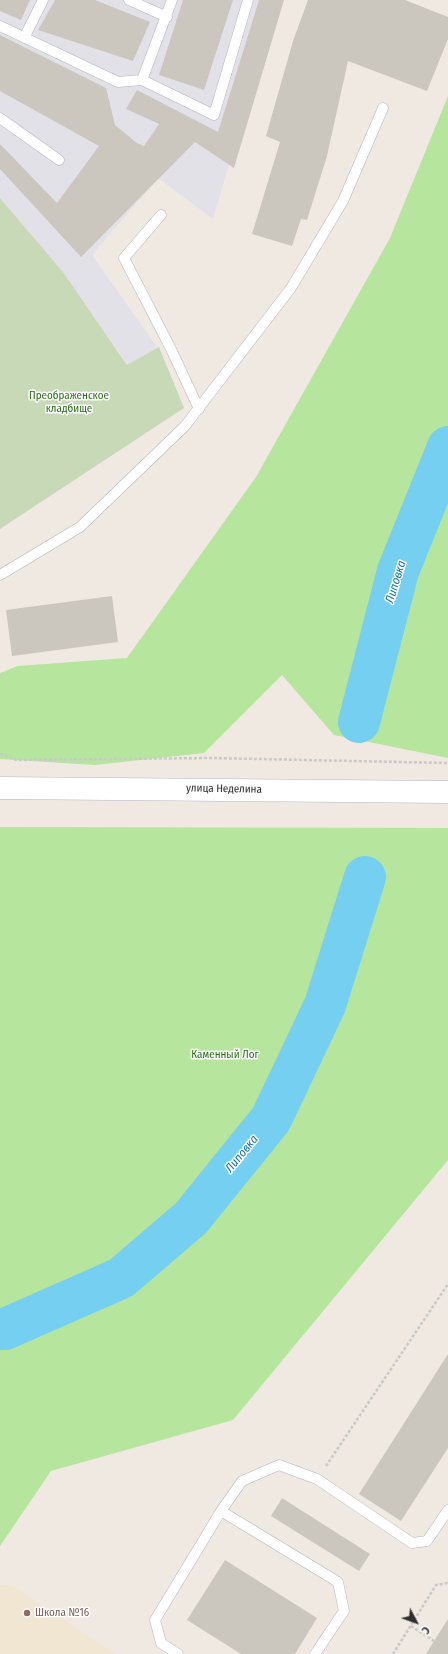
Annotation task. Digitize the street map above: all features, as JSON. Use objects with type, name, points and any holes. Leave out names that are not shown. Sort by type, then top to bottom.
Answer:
[{"type":"street","name":"улица Неделина","points":[[0,788],[448,792]]},
{"type":"lane","points":[[25,36],[44,0]]},
{"type":"lane","points":[[128,0],[167,17]]},
{"type":"lane","points":[[142,80],[167,17],[172,0]]},
{"type":"lane","points":[[0,26],[25,36],[118,82],[142,80],[214,115],[248,0]]},
{"type":"lane","points":[[0,575],[80,527],[185,426],[199,409],[291,288],[343,201],[383,108]]},
{"type":"lane","points":[[0,118],[60,160]]},
{"type":"lane","points":[[161,215],[124,258],[171,349],[199,409]]},
{"type":"lane","points":[[178,1654],[161,1643],[155,1620],[221,1511],[242,1481],[279,1465],[317,1479],[412,1543],[427,1541],[448,1510]]},
{"type":"lane","points":[[221,1511],[338,1582],[344,1611],[315,1654]]},
{"type":"path","points":[[0,754],[16,760],[212,758],[448,763]]},
{"type":"path","points":[[317,1479],[448,1284]]},
{"type":"path","points":[[393,1654],[436,1585],[448,1582]]},
{"type":"path","points":[[411,1626],[434,1641]]},
{"type":"shaded area","points":[[0,0],[278,0],[213,219],[158,178],[92,255],[157,347],[129,367],[63,272],[0,198]]},
{"type":"shaded area","name":"Школа №16","points":[[0,1585],[13,1586],[115,1654],[0,1654]]},
{"type":"green space","points":[[448,96],[448,758],[334,735],[282,675],[204,753],[95,765],[0,759],[0,673],[18,666],[127,658],[256,477],[390,238]]},
{"type":"green space","name":"Преображенское кладбище","points":[[0,198],[63,272],[127,365],[159,347],[184,408],[0,529]]},
{"type":"green space","name":"Каменный Лог","points":[[0,827],[448,828],[448,1160],[233,1420],[51,1471],[0,1546]]},
{"type":"building","points":[[0,0],[30,0],[21,20],[0,11]]},
{"type":"building","points":[[55,0],[95,0],[150,22],[133,61],[38,30]]},
{"type":"building","points":[[183,0],[233,0],[204,90],[159,75]]},
{"type":"building","points":[[259,0],[284,0],[234,168],[195,142],[81,257],[0,169],[0,144],[57,203],[99,146],[0,91],[0,35],[106,88],[115,125],[137,143],[144,146],[159,124],[126,109],[137,90],[218,132]]},
{"type":"building","points":[[308,0],[405,0],[448,17],[448,39],[427,91],[348,61],[327,156],[307,220],[301,219],[292,246],[252,234],[280,142],[266,136],[293,41]]},
{"type":"building","points":[[112,596],[118,642],[12,656],[6,610]]},
{"type":"building","points":[[448,1354],[448,1448],[401,1521],[359,1494]]},
{"type":"building","points":[[282,1498],[370,1554],[359,1571],[271,1516]]},
{"type":"building","points":[[225,1560],[317,1618],[295,1654],[241,1654],[187,1620]]},
{"type":"building","points":[[448,1619],[448,1654],[426,1654],[434,1641]]},
{"type":"waterway","name":"Липовка","points":[[359,722],[398,571],[448,447]]},
{"type":"waterway","name":"Липовка","points":[[0,1329],[5,1329],[121,1278],[191,1218],[271,1119],[325,1005],[365,877]]},
{"type":"place","name":"Школа №16","points":[[27,1613]]}]
